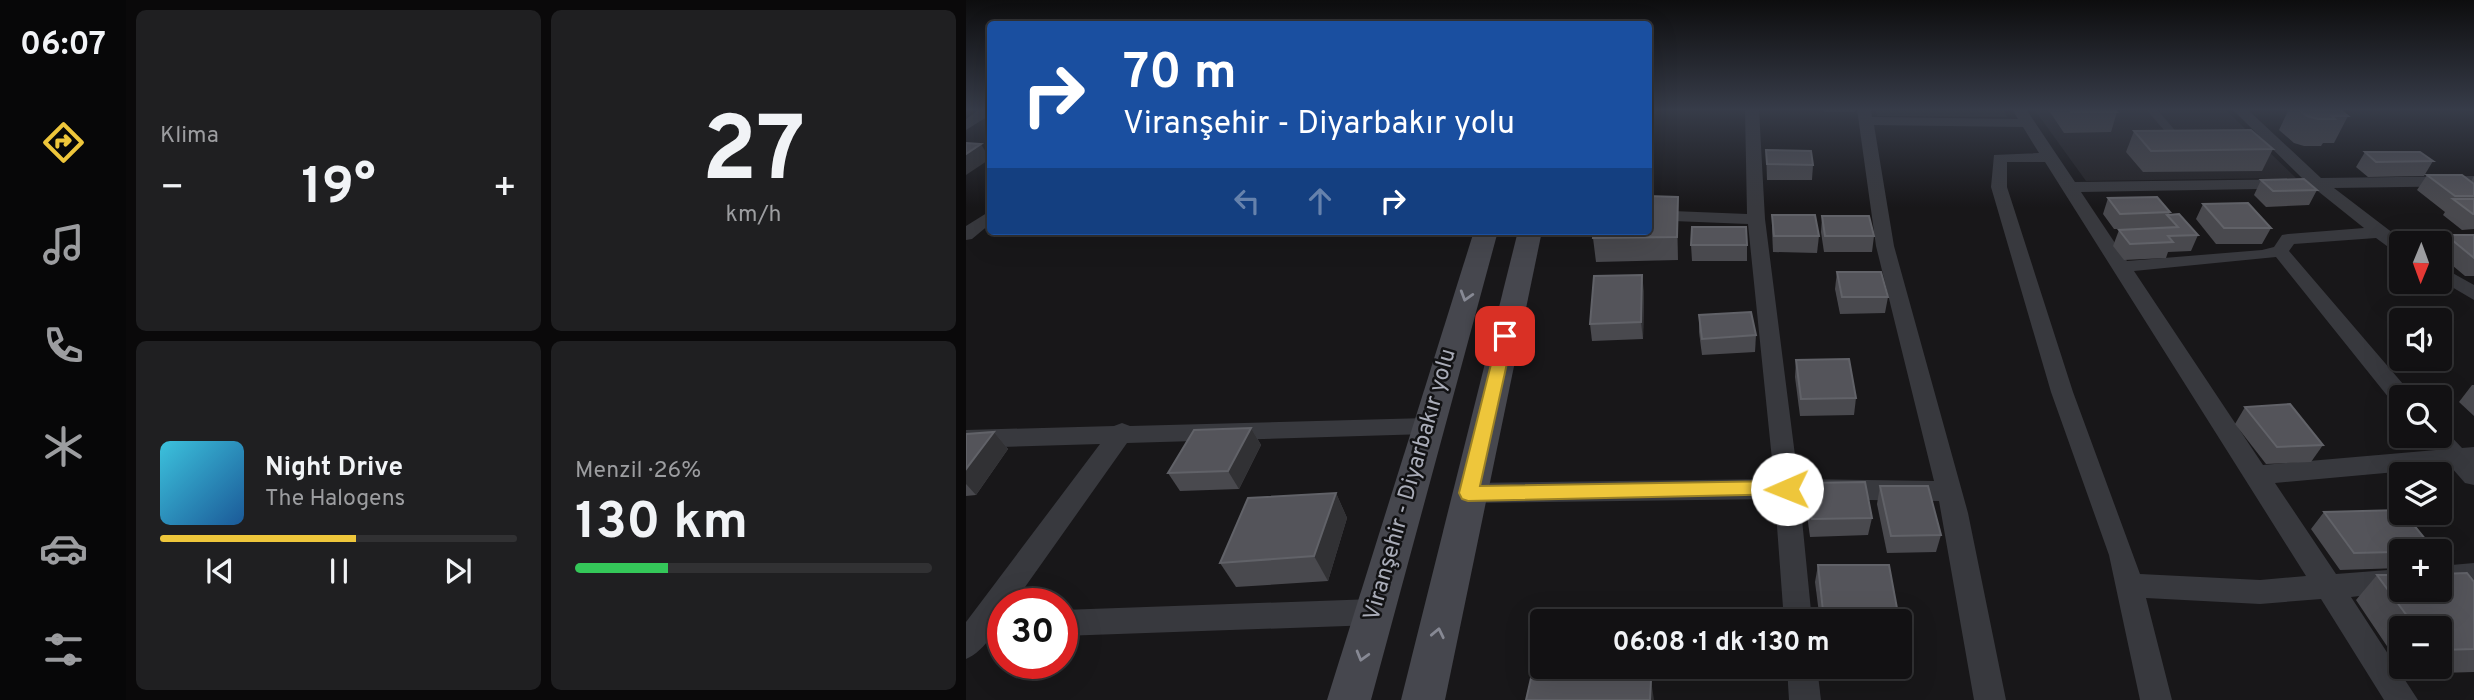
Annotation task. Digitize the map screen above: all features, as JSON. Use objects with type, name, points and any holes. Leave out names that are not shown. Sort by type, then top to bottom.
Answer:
[{"type":"main road","name":"Viranşehir - Diyarbakır yolu","points":[[1349,700],[1485,235]]},
{"type":"main road","points":[[1423,700],[1468,493],[1529,235]]},
{"type":"street","points":[[1753,142],[1756,219],[1787,489],[1797,609]]},
{"type":"street","points":[[1869,142],[1885,246],[1948,491],[1990,700]]},
{"type":"street","points":[[2041,142],[2253,475],[2402,700]]},
{"type":"street","points":[[2273,142],[2317,183],[2389,239]]},
{"type":"street","points":[[2051,157],[1999,158],[1999,187],[2062,393],[2122,555],[2155,700]]},
{"type":"street","points":[[2068,187],[2474,181]]},
{"type":"street","points":[[1652,215],[1756,219]]},
{"type":"street","points":[[966,235],[987,218]]},
{"type":"street","points":[[2120,267],[2262,255],[2280,251],[2288,239],[2380,232]]},
{"type":"street","points":[[2280,251],[2391,385]]},
{"type":"street","points":[[2452,280],[2474,294]]},
{"type":"street","points":[[966,439],[1122,432],[1427,426]]},
{"type":"street","points":[[978,631],[1122,432]]},
{"type":"street","points":[[2253,475],[2465,457],[2474,476]]},
{"type":"street","points":[[1468,493],[1787,489],[1948,491]]},
{"type":"street","points":[[2452,577],[2474,575]]},
{"type":"street","points":[[2129,585],[2260,592],[2389,582]]},
{"type":"street","points":[[1078,623],[1374,612]]},
{"type":"street","points":[[1803,679],[1805,700]]},
{"type":"shaded area","points":[[2058,142],[2259,142],[2296,178],[2086,181]]},
{"type":"building","points":[[2143,142],[2265,142],[2273,149],[2151,151]]},
{"type":"building","points":[[966,143],[981,144],[966,154]]},
{"type":"building","points":[[1766,150],[1811,151],[1813,165],[1767,164]]},
{"type":"building","points":[[2365,152],[2420,152],[2433,161],[2376,162]]},
{"type":"building","points":[[2427,175],[2462,175],[2474,184],[2474,196],[2455,196]]},
{"type":"building","points":[[2304,179],[2317,190],[2273,191],[2261,180]]},
{"type":"building","points":[[1652,196],[1678,197],[1677,237],[1593,238],[1593,235],[1652,235]]},
{"type":"building","points":[[2157,197],[2170,212],[2120,214],[2108,198]]},
{"type":"building","points":[[2453,199],[2474,199],[2474,214],[2473,214]]},
{"type":"building","points":[[2248,203],[2271,228],[2224,228],[2203,204]]},
{"type":"building","points":[[2179,214],[2198,235],[2168,236],[2173,242],[2130,244],[2119,230],[2178,227],[2167,215]]},
{"type":"building","points":[[1772,215],[1815,215],[1819,236],[1774,236]]},
{"type":"building","points":[[1822,216],[1869,216],[1874,236],[1825,236]]},
{"type":"building","points":[[1692,227],[1746,227],[1747,245],[1691,245]]},
{"type":"building","points":[[2452,235],[2474,235],[2474,258],[2452,240]]},
{"type":"building","points":[[1837,272],[1881,272],[1888,297],[1842,297]]},
{"type":"building","points":[[1642,275],[1641,322],[1590,324],[1594,276]]},
{"type":"building","points":[[1751,312],[1756,335],[1702,339],[1699,315]]},
{"type":"building","points":[[1849,359],[1856,398],[1801,399],[1796,360]]},
{"type":"building","points":[[2290,404],[2323,445],[2277,447],[2245,407]]},
{"type":"building","points":[[1251,428],[1228,471],[1168,473],[1194,430]]},
{"type":"building","points":[[994,432],[966,469],[966,434]]},
{"type":"building","points":[[1865,482],[1872,518],[1812,519],[1807,483]]},
{"type":"building","points":[[1880,486],[1928,486],[1941,535],[1891,536]]},
{"type":"building","points":[[1336,493],[1314,556],[1220,563],[1248,498]]},
{"type":"building","points":[[2389,510],[2389,525],[2414,525],[2425,539],[2389,539],[2389,552],[2354,553],[2324,512]]},
{"type":"building","points":[[1818,565],[1889,565],[1897,609],[1823,609]]},
{"type":"building","points":[[2467,573],[2474,582],[2474,649],[2452,650],[2452,616],[2407,616],[2397,602],[2452,602],[2452,574]]},
{"type":"building","points":[[2377,575],[2389,575],[2389,591]]},
{"type":"building","points":[[1531,679],[1651,680],[1650,700],[1526,700]]},
{"type":"route","points":[[1505,336],[1468,493],[1787,489]]}]
